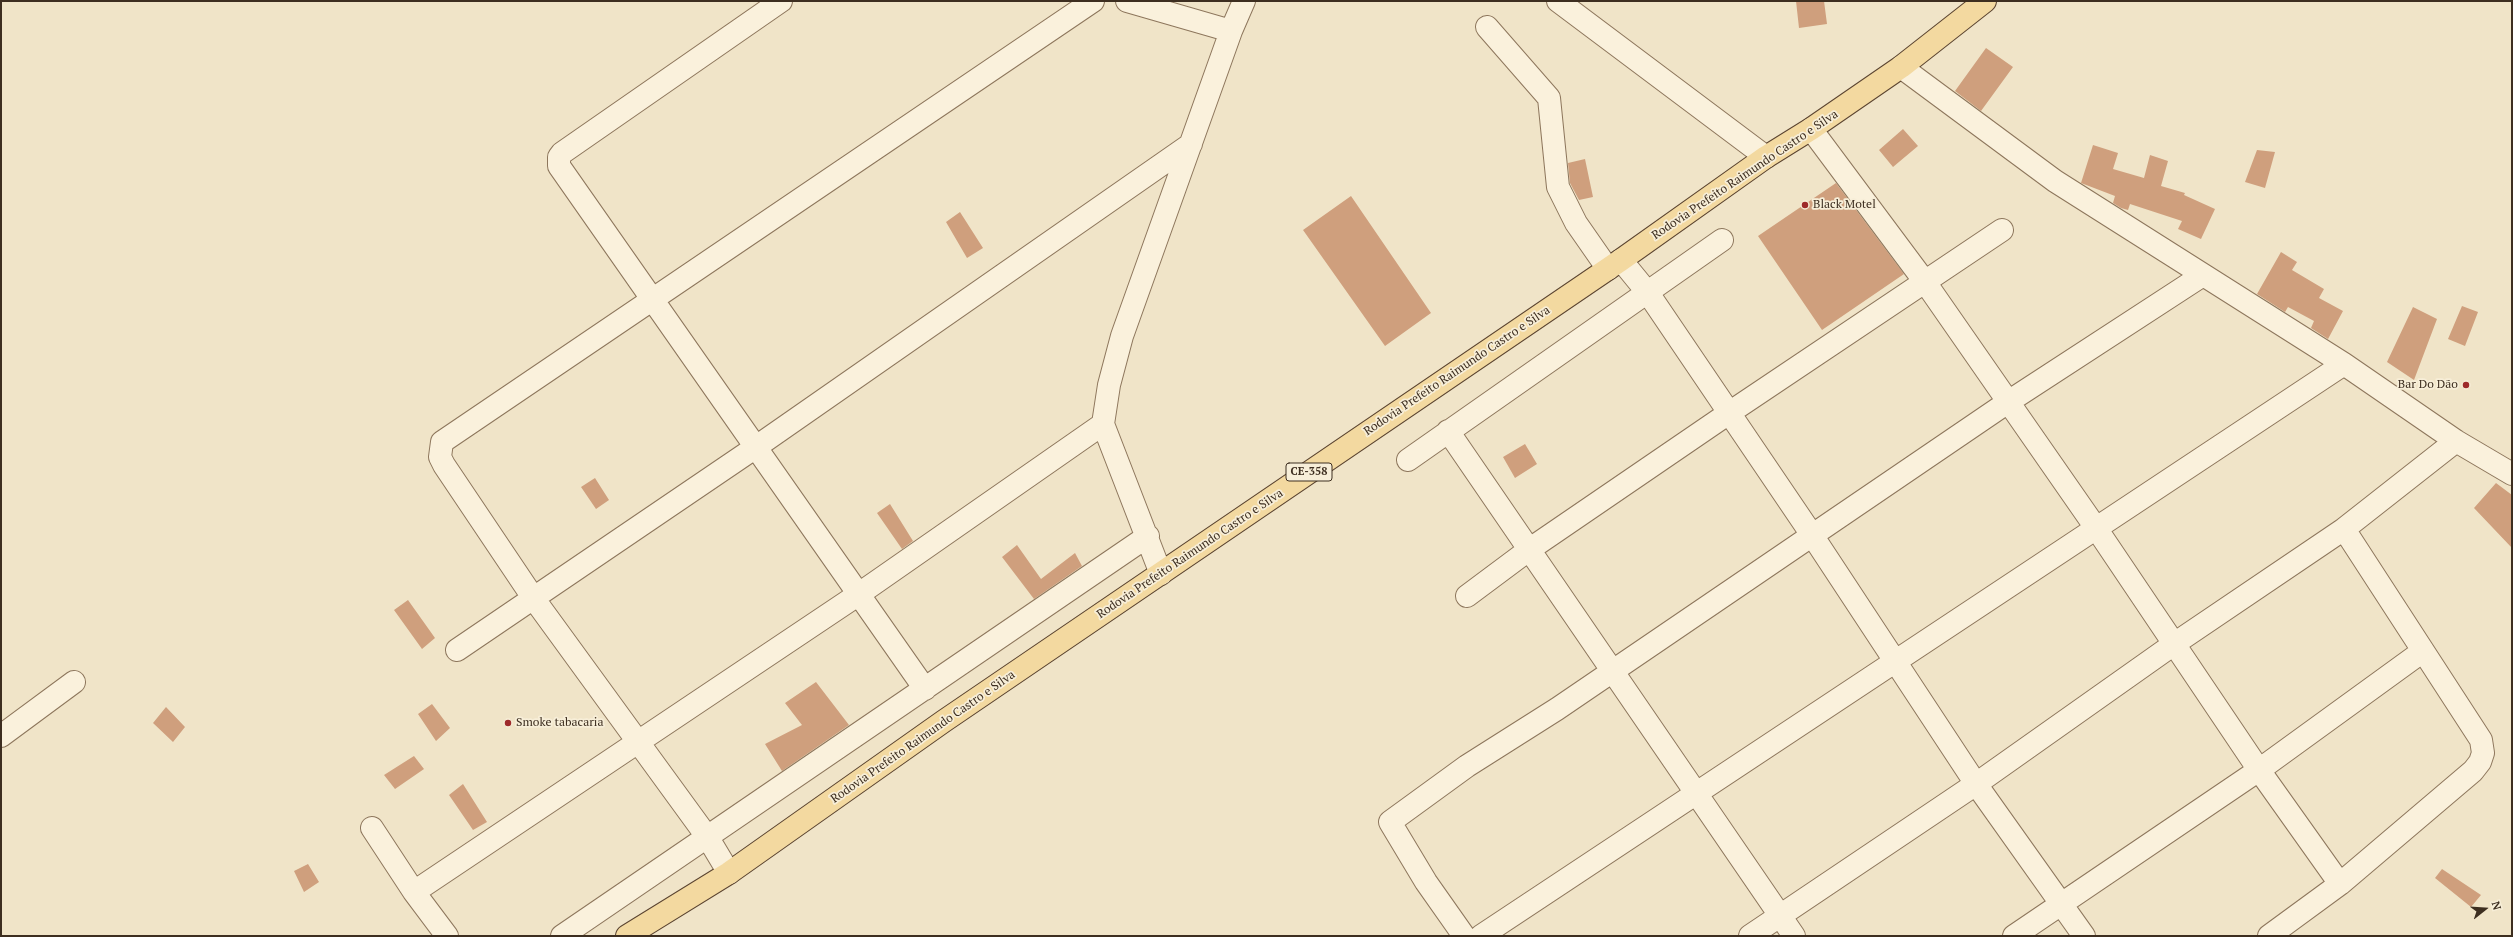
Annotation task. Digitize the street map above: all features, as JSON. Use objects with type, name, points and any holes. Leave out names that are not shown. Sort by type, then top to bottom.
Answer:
[{"type":"main road","name":"Rodovia Prefeito Raimundo Castro e Silva","points":[[626,936],[729,873],[950,717],[1162,574],[1423,393],[1614,265],[1766,157],[1811,129],[1901,67],[1985,1]]},
{"type":"street","points":[[781,1],[558,157],[559,166],[926,688]]},
{"type":"street","points":[[729,873],[708,838],[534,599],[444,465],[440,457],[442,442],[1093,1]]},
{"type":"street","points":[[1127,1],[1231,31]]},
{"type":"street","points":[[1162,574],[1103,424],[1109,385],[1122,336],[1231,31],[1244,1]]},
{"type":"street","points":[[1558,1],[1766,157]]},
{"type":"street","points":[[1487,27],[1549,98],[1558,187],[1576,223],[1614,265],[1648,294],[1812,535],[1976,784],[2084,936]]},
{"type":"street","points":[[1901,67],[2055,181],[2344,364],[2456,441],[2512,474]]},
{"type":"street","points":[[1811,129],[1925,282],[2096,528],[2258,770],[2340,884]]},
{"type":"street","points":[[457,650],[756,447],[1191,144]]},
{"type":"street","points":[[1467,596],[1530,549],[1729,413],[2002,230]]},
{"type":"street","points":[[1408,460],[1648,294],[1722,240]]},
{"type":"street","points":[[1464,936],[1426,882],[1390,822],[1467,766],[1557,709],[1612,670],[2008,402],[2203,275]]},
{"type":"street","points":[[1481,936],[1651,825],[1696,793],[1895,663],[2344,364]]},
{"type":"street","points":[[414,892],[637,741],[859,594],[1103,424]]},
{"type":"street","points":[[1448,431],[1794,936]]},
{"type":"street","points":[[1750,936],[1781,917],[1976,784],[2174,644],[2344,529],[2456,441]]},
{"type":"street","points":[[2269,936],[2340,884],[2473,771],[2480,762],[2483,753],[2480,740],[2344,529]]},
{"type":"street","points":[[562,936],[708,838],[1148,536]]},
{"type":"street","points":[[2014,936],[2258,770],[2424,651]]},
{"type":"street","points":[[1,736],[74,682]]},
{"type":"street","points":[[372,828],[414,892],[447,936]]},
{"type":"building","points":[[1796,1],[1824,1],[1827,24],[1799,28]]},
{"type":"building","points":[[1986,48],[2013,67],[1981,111],[1955,91]]},
{"type":"building","points":[[1903,129],[1918,146],[1893,167],[1879,150]]},
{"type":"building","points":[[2093,145],[2118,153],[2113,169],[2144,178],[2150,155],[2168,161],[2161,186],[2185,193],[2184,195],[2215,209],[2201,239],[2178,229],[2182,221],[2130,204],[2128,210],[2121,208],[2113,203],[2115,196],[2081,183]]},
{"type":"building","points":[[2257,150],[2275,152],[2265,188],[2245,182]]},
{"type":"building","points":[[1585,159],[1593,197],[1579,200],[1570,183],[1568,163]]},
{"type":"building","name":"Black Motel","points":[[1836,183],[1904,274],[1822,330],[1758,236]]},
{"type":"building","points":[[1351,196],[1431,313],[1385,346],[1303,230]]},
{"type":"building","points":[[960,212],[983,248],[967,258],[946,222]]},
{"type":"building","points":[[2281,252],[2297,262],[2292,270],[2324,289],[2319,298],[2343,311],[2328,339],[2311,328],[2314,321],[2288,307],[2285,312],[2257,294]]},
{"type":"building","points":[[2462,306],[2478,312],[2465,346],[2448,339]]},
{"type":"building","points":[[2413,307],[2437,319],[2414,380],[2387,362]]},
{"type":"building","points":[[1525,444],[1537,464],[1515,478],[1503,457]]},
{"type":"building","points":[[595,478],[609,500],[596,509],[581,487]]},
{"type":"building","points":[[2496,483],[2512,495],[2512,548],[2474,508]]},
{"type":"building","points":[[890,504],[913,541],[902,549],[877,513]]},
{"type":"building","points":[[1017,545],[1041,579],[1075,553],[1082,566],[1034,599],[1002,557]]},
{"type":"building","points":[[408,600],[435,638],[422,649],[394,610]]},
{"type":"building","points":[[816,682],[849,725],[782,771],[765,744],[802,725],[785,703]]},
{"type":"building","points":[[432,704],[450,728],[436,741],[418,714]]},
{"type":"building","points":[[166,707],[185,727],[173,742],[153,723]]},
{"type":"building","points":[[414,756],[424,769],[395,789],[384,775]]},
{"type":"building","points":[[463,784],[487,822],[473,830],[449,795]]},
{"type":"building","points":[[308,864],[319,882],[304,892],[294,871]]},
{"type":"building","points":[[2442,869],[2481,895],[2471,907],[2435,878]]},
{"type":"place","name":"Black Motel","points":[[1805,205]]},
{"type":"place","name":"Bar Do Dão","points":[[2466,385]]},
{"type":"place","name":"Smoke tabacaria","points":[[508,723]]}]
